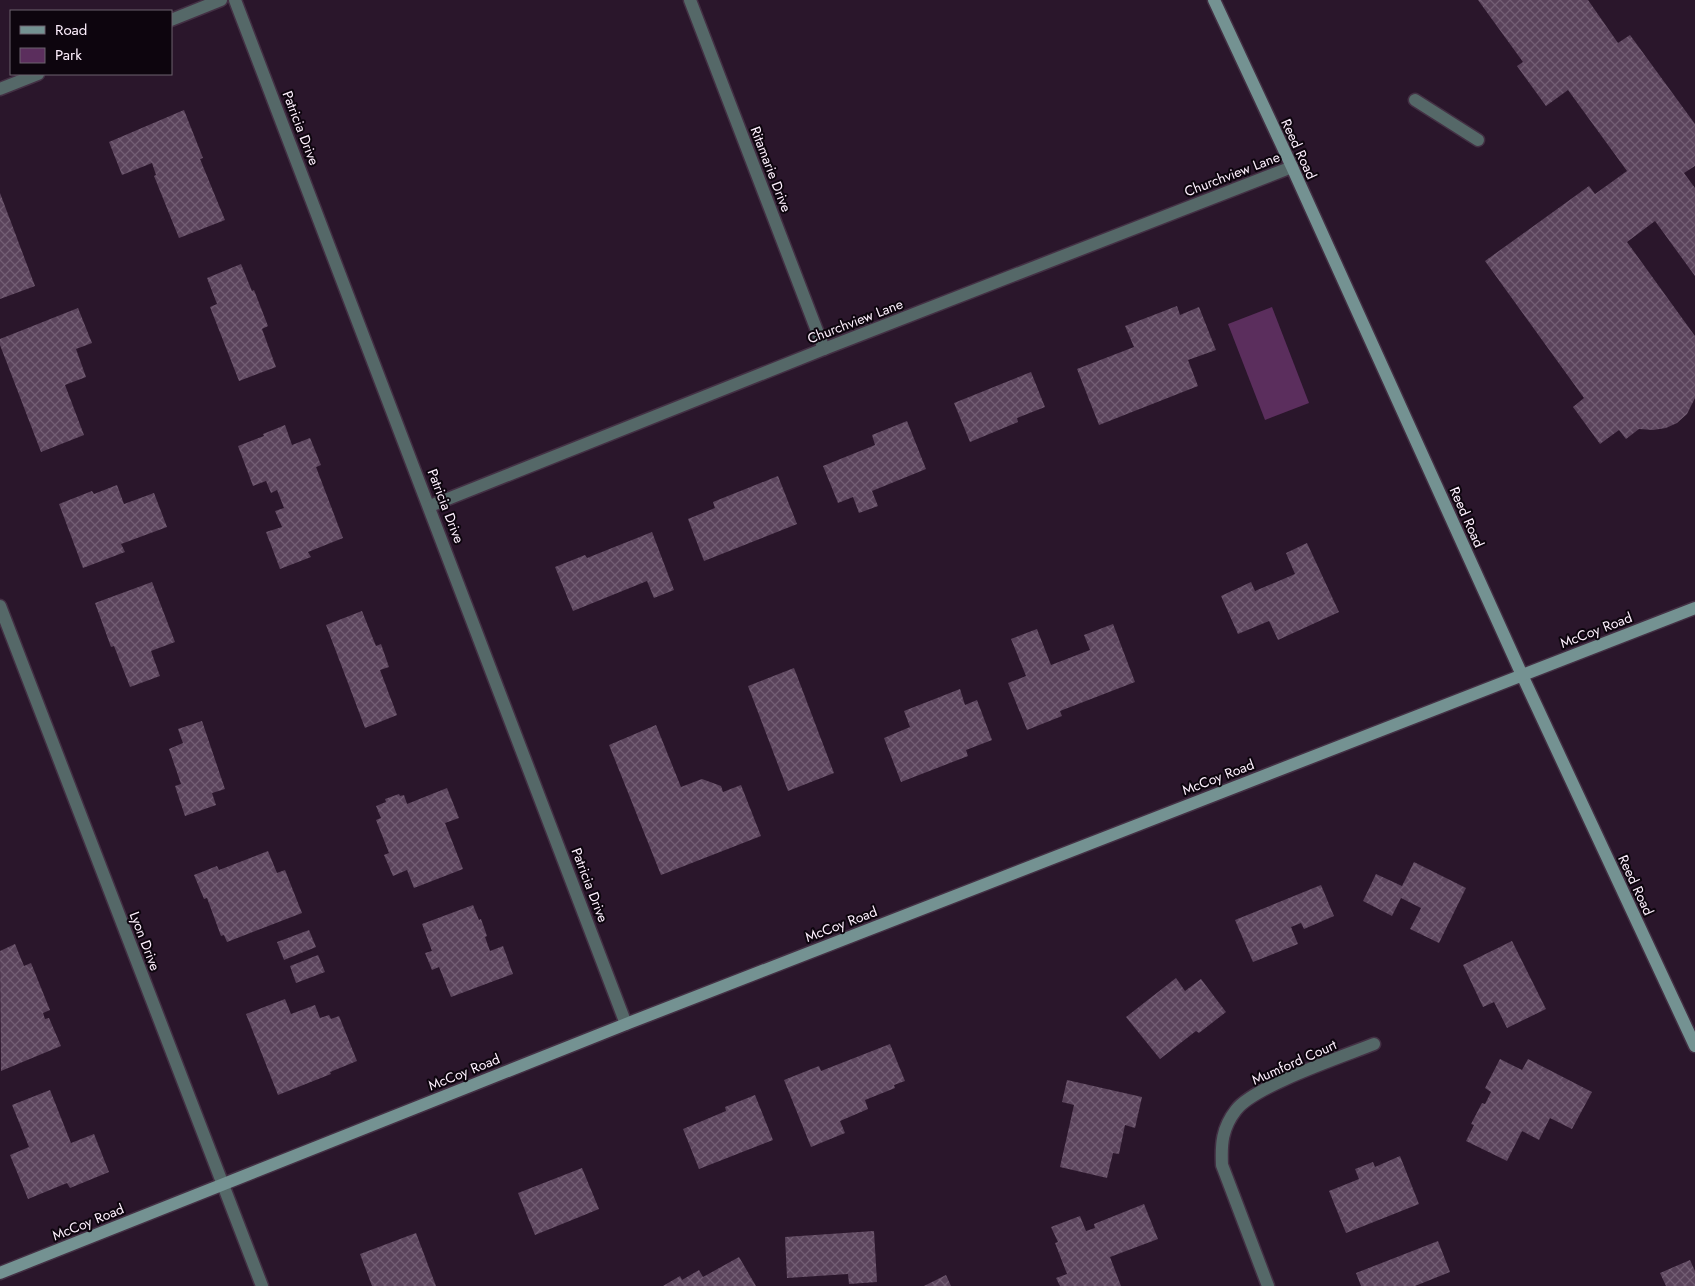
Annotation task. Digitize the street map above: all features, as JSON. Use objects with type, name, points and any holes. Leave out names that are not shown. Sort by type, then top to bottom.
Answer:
[{"type":"main road","name":"Reed Road","points":[[1214,0],[1292,167],[1522,675],[1695,1046]]},
{"type":"main road","name":"McCoy Road","points":[[0,1273],[626,1024],[1695,608]]},
{"type":"street","points":[[172,20],[221,0]]},
{"type":"street","name":"Patricia Drive","points":[[235,0],[430,506],[626,1024]]},
{"type":"street","name":"Ritamarie Drive","points":[[690,0],[824,349]]},
{"type":"street","points":[[0,89],[35,75]]},
{"type":"street","points":[[1415,100],[1478,140]]},
{"type":"street","name":"Churchview Lane","points":[[430,506],[824,349],[1292,167]]},
{"type":"street","name":"Lyon Drive","points":[[0,606],[262,1286]]},
{"type":"street","name":"Mumford Court","points":[[1268,1286],[1222,1165],[1221,1144],[1226,1126],[1236,1109],[1251,1097],[1374,1044]]},
{"type":"green space","points":[[1272,307],[1309,403],[1265,420],[1228,324]]},
{"type":"building","points":[[1478,0],[1588,0],[1618,43],[1630,35],[1695,124],[1695,166],[1684,173],[1695,188],[1695,276],[1655,221],[1627,242],[1695,336],[1695,398],[1687,414],[1677,423],[1666,428],[1653,430],[1639,429],[1626,439],[1619,430],[1600,444],[1573,407],[1584,398],[1485,261],[1589,186],[1595,194],[1627,171],[1568,90],[1546,106],[1517,66],[1523,62]]},
{"type":"building","points":[[184,110],[203,158],[200,159],[225,220],[179,238],[154,176],[156,175],[152,163],[122,175],[109,142]]},
{"type":"building","points":[[0,193],[35,286],[0,299]]},
{"type":"building","points":[[241,264],[252,291],[254,290],[268,326],[262,329],[276,367],[239,381],[210,307],[217,304],[207,278]]},
{"type":"building","points":[[1177,306],[1180,315],[1199,307],[1216,350],[1188,360],[1198,386],[1099,425],[1077,369],[1134,347],[1125,326]]},
{"type":"building","points":[[78,308],[92,343],[76,349],[86,377],[65,385],[84,435],[41,452],[0,345],[0,339]]},
{"type":"building","points":[[1031,372],[1045,407],[1017,418],[1018,422],[970,442],[954,403]]},
{"type":"building","points":[[907,421],[926,469],[872,491],[878,506],[859,513],[853,497],[838,503],[823,466],[875,445],[872,435]]},
{"type":"building","points":[[285,425],[292,445],[310,438],[321,465],[316,467],[343,538],[308,552],[311,557],[280,569],[266,532],[282,527],[275,511],[284,508],[277,490],[271,493],[266,481],[253,486],[238,446]]},
{"type":"building","points":[[778,476],[797,524],[704,561],[688,519],[715,508],[713,502]]},
{"type":"building","points":[[117,485],[124,504],[154,493],[167,527],[121,544],[125,552],[83,568],[59,504],[92,491],[94,494]]},
{"type":"building","points":[[652,532],[674,590],[654,598],[647,581],[573,611],[555,567],[585,555],[587,558]]},
{"type":"building","points":[[1307,543],[1339,612],[1278,640],[1269,621],[1238,634],[1221,596],[1251,582],[1255,591],[1295,574],[1286,553]]},
{"type":"building","points":[[152,582],[175,642],[151,651],[160,676],[130,687],[114,646],[111,647],[95,603]]},
{"type":"building","points":[[362,611],[376,646],[381,644],[389,667],[380,670],[397,715],[365,728],[326,625]]},
{"type":"building","points":[[1113,624],[1135,682],[1060,711],[1062,716],[1027,730],[1008,683],[1026,676],[1011,639],[1037,629],[1051,665],[1090,650],[1084,635]]},
{"type":"building","points":[[794,668],[834,773],[788,791],[748,686]]},
{"type":"building","points":[[960,689],[965,705],[977,700],[992,740],[966,750],[968,756],[901,782],[884,738],[910,727],[904,711]]},
{"type":"building","points":[[202,721],[225,789],[212,793],[216,805],[185,816],[175,786],[181,784],[169,749],[183,743],[178,729]]},
{"type":"building","points":[[656,725],[681,787],[702,779],[721,786],[723,792],[741,785],[761,836],[661,875],[609,745]]},
{"type":"building","points":[[447,788],[459,818],[445,823],[463,869],[414,888],[407,870],[393,876],[384,855],[389,853],[376,820],[381,818],[376,806],[386,802],[385,799],[399,794],[400,796],[404,795],[407,804]]},
{"type":"building","points":[[268,851],[277,873],[285,870],[302,913],[227,942],[224,935],[221,936],[207,898],[204,899],[194,875],[217,866],[219,870]]},
{"type":"building","points":[[1414,862],[1466,888],[1439,943],[1410,929],[1421,908],[1401,898],[1392,916],[1363,901],[1376,874],[1402,886]]},
{"type":"building","points":[[1321,885],[1334,916],[1304,929],[1301,923],[1291,927],[1298,944],[1253,962],[1235,920]]},
{"type":"building","points":[[473,905],[479,920],[481,919],[490,951],[503,946],[513,974],[451,997],[439,967],[432,970],[425,953],[432,951],[422,924]]},
{"type":"building","points":[[309,930],[316,947],[284,960],[277,942]]},
{"type":"building","points":[[1512,941],[1546,1009],[1507,1028],[1494,1002],[1483,1007],[1463,965]]},
{"type":"building","points":[[15,944],[24,966],[31,963],[50,1010],[43,1013],[45,1019],[49,1018],[61,1046],[1,1071],[0,951]]},
{"type":"building","points":[[318,955],[325,972],[296,983],[290,966]]},
{"type":"building","points":[[1176,978],[1185,991],[1201,979],[1226,1012],[1199,1033],[1196,1031],[1160,1059],[1126,1017]]},
{"type":"building","points":[[285,999],[291,1014],[315,1005],[320,1018],[329,1015],[331,1019],[339,1016],[357,1061],[330,1072],[331,1074],[278,1095],[246,1014]]},
{"type":"building","points":[[890,1044],[905,1081],[894,1085],[895,1088],[865,1100],[868,1109],[840,1121],[845,1133],[811,1147],[784,1080],[819,1066],[821,1071]]},
{"type":"building","points":[[1500,1059],[1522,1070],[1528,1059],[1592,1092],[1572,1129],[1550,1118],[1539,1140],[1522,1131],[1507,1161],[1466,1141],[1474,1125],[1471,1124],[1482,1103],[1485,1104],[1491,1092],[1485,1088]]},
{"type":"building","points":[[1067,1080],[1142,1097],[1135,1128],[1125,1125],[1119,1154],[1113,1153],[1107,1178],[1060,1167],[1074,1105],[1062,1102]]},
{"type":"building","points":[[50,1090],[71,1143],[94,1134],[109,1172],[70,1188],[67,1183],[28,1199],[10,1155],[29,1147],[12,1105]]},
{"type":"building","points":[[755,1095],[773,1140],[699,1169],[683,1129],[726,1111],[725,1107]]},
{"type":"building","points":[[1400,1156],[1419,1204],[1346,1233],[1329,1191],[1359,1179],[1355,1169],[1373,1162],[1375,1167]]},
{"type":"building","points":[[582,1168],[599,1209],[535,1235],[518,1193]]},
{"type":"building","points":[[1144,1204],[1158,1239],[1110,1257],[1121,1286],[1060,1286],[1056,1278],[1067,1274],[1055,1243],[1058,1242],[1051,1227],[1080,1216],[1086,1231],[1095,1228],[1094,1224]]},
{"type":"building","points":[[874,1231],[877,1282],[849,1284],[848,1274],[787,1278],[785,1237]]},
{"type":"building","points":[[416,1233],[436,1286],[372,1286],[360,1254]]},
{"type":"building","points":[[1438,1241],[1450,1272],[1415,1286],[1361,1286],[1356,1273]]},
{"type":"building","points":[[739,1257],[756,1286],[663,1286],[680,1276],[682,1280],[699,1270],[703,1277]]},
{"type":"building","points":[[1690,1260],[1695,1271],[1695,1286],[1666,1286],[1660,1273]]},
{"type":"building","points":[[946,1275],[951,1286],[924,1286]]}]
